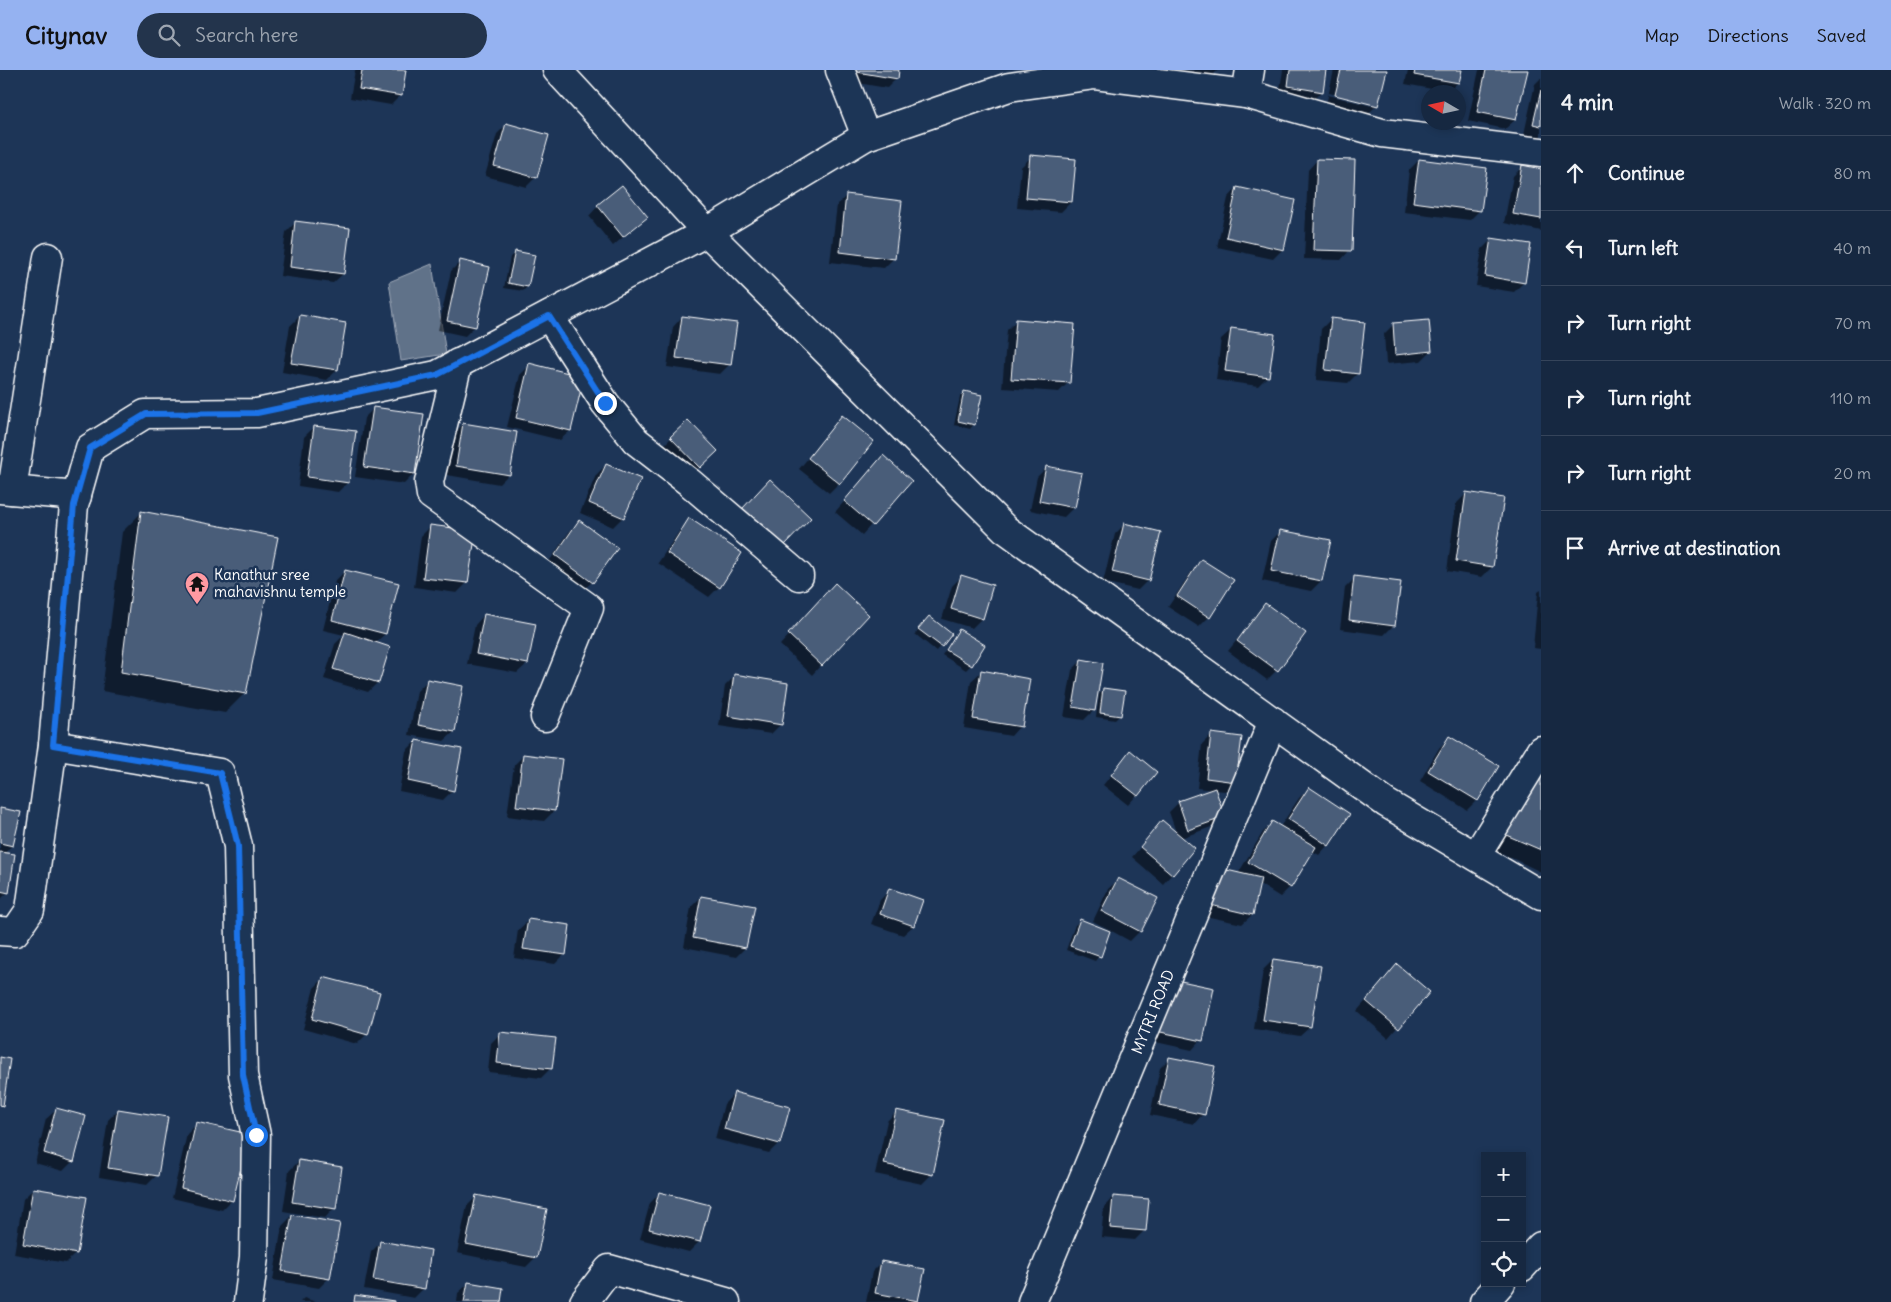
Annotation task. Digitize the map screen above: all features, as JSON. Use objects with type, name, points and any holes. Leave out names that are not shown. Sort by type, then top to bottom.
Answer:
[{"type":"street","points":[[557,70],[708,232],[1005,529],[1386,803],[1541,895]]},
{"type":"street","points":[[840,70],[866,136]]},
{"type":"street","points":[[0,931],[15,932],[30,910],[53,745],[74,505],[90,448],[146,414],[257,413],[437,375],[708,232],[866,136],[1009,87],[1095,75],[1248,82],[1382,133],[1541,152]]},
{"type":"street","points":[[48,257],[6,490],[77,496]]},
{"type":"street","points":[[549,316],[605,403],[636,441],[689,482],[799,576]]},
{"type":"street","points":[[458,363],[429,482],[431,494],[589,608],[545,717]]},
{"type":"street","name":"MYTRI ROAD","points":[[1032,1302],[1273,721]]},
{"type":"street","points":[[53,745],[220,773],[238,846],[243,1075],[256,1135],[254,1257],[248,1302]]},
{"type":"street","points":[[1476,856],[1541,750]]},
{"type":"street","points":[[1526,1256],[1541,1239]]},
{"type":"street","points":[[1526,1263],[1541,1246]]},
{"type":"street","points":[[584,1302],[610,1269],[726,1302]]},
{"type":"street","points":[[1484,1302],[1497,1287]]},
{"type":"street","points":[[1509,1302],[1511,1287]]},
{"type":"water","points":[[432,264],[446,354],[401,361],[389,282]]},
{"type":"building","points":[[362,70],[406,70],[402,96],[359,89]]},
{"type":"building","points":[[845,70],[899,70],[898,79]]},
{"type":"building","points":[[1290,70],[1326,70],[1323,92],[1288,86]]},
{"type":"building","points":[[1341,70],[1387,70],[1378,106],[1335,95]]},
{"type":"building","points":[[1415,70],[1462,70],[1459,83],[1414,75]]},
{"type":"building","points":[[1486,70],[1528,70],[1516,120],[1477,112]]},
{"type":"building","points":[[1541,90],[1541,126],[1533,124]]},
{"type":"building","points":[[506,123],[549,135],[537,178],[494,166]]},
{"type":"building","points":[[1030,155],[1076,159],[1072,202],[1026,198]]},
{"type":"building","points":[[1317,159],[1355,160],[1352,251],[1313,250]]},
{"type":"building","points":[[1419,159],[1487,168],[1481,211],[1413,202]]},
{"type":"building","points":[[1522,165],[1541,169],[1541,219],[1513,214]]},
{"type":"building","points":[[622,185],[648,217],[623,237],[597,205]]},
{"type":"building","points":[[1237,187],[1295,200],[1284,250],[1226,237]]},
{"type":"building","points":[[846,194],[902,201],[895,259],[840,252]]},
{"type":"building","points":[[295,221],[350,228],[344,274],[290,267]]},
{"type":"building","points":[[1491,238],[1531,244],[1525,283],[1485,276]]},
{"type":"building","points":[[515,251],[535,255],[528,287],[508,283]]},
{"type":"building","points":[[460,260],[490,267],[476,327],[447,321]]},
{"type":"building","points":[[300,315],[346,323],[338,370],[291,363]]},
{"type":"building","points":[[682,316],[737,323],[731,365],[676,358]]},
{"type":"building","points":[[1331,318],[1365,322],[1359,374],[1325,370]]},
{"type":"building","points":[[1016,319],[1075,324],[1070,383],[1011,379]]},
{"type":"building","points":[[1429,320],[1432,351],[1395,355],[1393,323]]},
{"type":"building","points":[[1231,328],[1275,334],[1269,377],[1225,371]]},
{"type":"building","points":[[529,363],[584,377],[571,431],[516,418]]},
{"type":"building","points":[[964,391],[982,395],[975,425],[958,421]]},
{"type":"building","points":[[373,407],[424,414],[415,474],[364,467]]},
{"type":"building","points":[[842,415],[874,441],[840,484],[808,458]]},
{"type":"building","points":[[688,420],[718,451],[700,468],[670,437]]},
{"type":"building","points":[[463,423],[517,432],[510,475],[456,466]]},
{"type":"building","points":[[314,426],[356,431],[349,483],[307,477]]},
{"type":"building","points":[[883,455],[912,481],[873,526],[844,501]]},
{"type":"building","points":[[606,464],[641,479],[624,518],[589,503]]},
{"type":"building","points":[[1046,466],[1082,473],[1075,508],[1039,501]]},
{"type":"building","points":[[770,479],[811,518],[783,547],[742,509]]},
{"type":"building","points":[[1466,492],[1504,498],[1493,567],[1456,561]]},
{"type":"building","name":"Kanathur sree mahavishnu temple","points":[[141,511],[278,537],[246,694],[121,672]]},
{"type":"building","points":[[689,518],[742,553],[720,588],[667,553]]},
{"type":"building","points":[[579,520],[618,548],[593,583],[555,555]]},
{"type":"building","points":[[1124,523],[1161,532],[1149,581],[1112,572]]},
{"type":"building","points":[[430,525],[476,531],[468,583],[423,578]]},
{"type":"building","points":[[1280,530],[1331,540],[1322,581],[1271,571]]},
{"type":"building","points":[[1201,559],[1234,580],[1210,618],[1177,596]]},
{"type":"building","points":[[345,570],[399,583],[386,634],[332,620]]},
{"type":"building","points":[[961,575],[993,585],[983,619],[951,609]]},
{"type":"building","points":[[1354,576],[1401,582],[1395,626],[1349,620]]},
{"type":"building","points":[[835,583],[869,615],[822,666],[788,634]]},
{"type":"building","points":[[1265,603],[1306,633],[1278,671],[1237,641]]},
{"type":"building","points":[[484,614],[536,624],[528,664],[476,654]]},
{"type":"building","points":[[929,616],[952,634],[942,647],[918,629]]},
{"type":"building","points":[[959,629],[985,645],[972,666],[946,650]]},
{"type":"building","points":[[345,632],[390,647],[379,683],[333,669]]},
{"type":"building","points":[[1081,659],[1103,663],[1095,711],[1073,707]]},
{"type":"building","points":[[981,670],[1030,679],[1022,727],[973,719]]},
{"type":"building","points":[[734,674],[788,683],[782,725],[728,716]]},
{"type":"building","points":[[427,679],[463,686],[455,732],[418,725]]},
{"type":"building","points":[[1103,688],[1125,691],[1121,716],[1100,713]]},
{"type":"building","points":[[1211,733],[1242,737],[1236,782],[1206,778]]},
{"type":"building","points":[[1449,736],[1499,766],[1478,801],[1428,771]]},
{"type":"building","points":[[416,740],[462,749],[454,791],[408,781]]},
{"type":"building","points":[[1130,750],[1157,772],[1138,796],[1111,775]]},
{"type":"building","points":[[523,754],[562,759],[555,811],[516,806]]},
{"type":"building","points":[[1541,758],[1541,850],[1506,835]]},
{"type":"building","points":[[1309,787],[1350,814],[1329,846],[1288,819]]},
{"type":"building","points":[[1215,788],[1225,817],[1188,830],[1178,801]]},
{"type":"building","points":[[0,808],[21,812],[13,846],[0,843]]},
{"type":"building","points":[[1162,820],[1195,848],[1173,875],[1140,847]]},
{"type":"building","points":[[1272,821],[1316,847],[1291,888],[1248,862]]},
{"type":"building","points":[[0,852],[15,854],[9,893],[0,891]]},
{"type":"building","points":[[1218,868],[1261,878],[1253,915],[1210,905]]},
{"type":"building","points":[[1118,878],[1158,898],[1141,932],[1101,911]]},
{"type":"building","points":[[889,888],[923,900],[914,926],[880,914]]},
{"type":"building","points":[[701,896],[755,906],[746,948],[693,938]]},
{"type":"building","points":[[528,919],[570,925],[566,955],[523,949]]},
{"type":"building","points":[[1080,919],[1110,931],[1101,957],[1070,946]]},
{"type":"building","points":[[1273,959],[1321,966],[1311,1027],[1263,1020]]},
{"type":"building","points":[[1397,964],[1430,992],[1399,1029],[1366,1001]]},
{"type":"building","points":[[323,977],[380,992],[368,1035],[312,1019]]},
{"type":"building","points":[[1162,977],[1214,988],[1203,1041],[1151,1030]]},
{"type":"building","points":[[500,1032],[556,1038],[552,1069],[497,1063]]},
{"type":"building","points":[[0,1057],[10,1059],[3,1106],[0,1105]]},
{"type":"building","points":[[1169,1057],[1215,1066],[1205,1115],[1159,1105]]},
{"type":"building","points":[[734,1092],[790,1107],[780,1144],[724,1129]]},
{"type":"building","points":[[56,1108],[86,1116],[74,1162],[44,1153]]},
{"type":"building","points":[[118,1109],[168,1117],[158,1176],[108,1168]]},
{"type":"building","points":[[896,1110],[945,1120],[933,1175],[884,1164]]},
{"type":"building","points":[[196,1122],[249,1134],[233,1201],[181,1188]]},
{"type":"building","points":[[299,1160],[342,1167],[336,1209],[292,1202]]},
{"type":"building","points":[[33,1188],[87,1197],[77,1254],[23,1244]]},
{"type":"building","points":[[659,1192],[710,1205],[700,1242],[649,1229]]},
{"type":"building","points":[[476,1195],[547,1209],[537,1258],[466,1244]]},
{"type":"building","points":[[1113,1196],[1149,1199],[1146,1231],[1110,1228]]},
{"type":"building","points":[[292,1215],[340,1223],[330,1279],[282,1271]]},
{"type":"building","points":[[380,1241],[431,1250],[425,1289],[373,1280]]},
{"type":"building","points":[[881,1261],[925,1269],[918,1301],[875,1293]]},
{"type":"building","points":[[468,1282],[503,1288],[501,1302],[464,1302]]},
{"type":"building","points":[[355,1295],[394,1301],[394,1302],[354,1302]]},
{"type":"place","name":"Kanathur sree mahavishnu temple","points":[[197,605]]},
{"type":"route","points":[[256,1135],[243,1075],[238,846],[220,773],[53,745],[74,505],[90,448],[146,414],[257,413],[437,375],[549,316],[605,403]]}]
